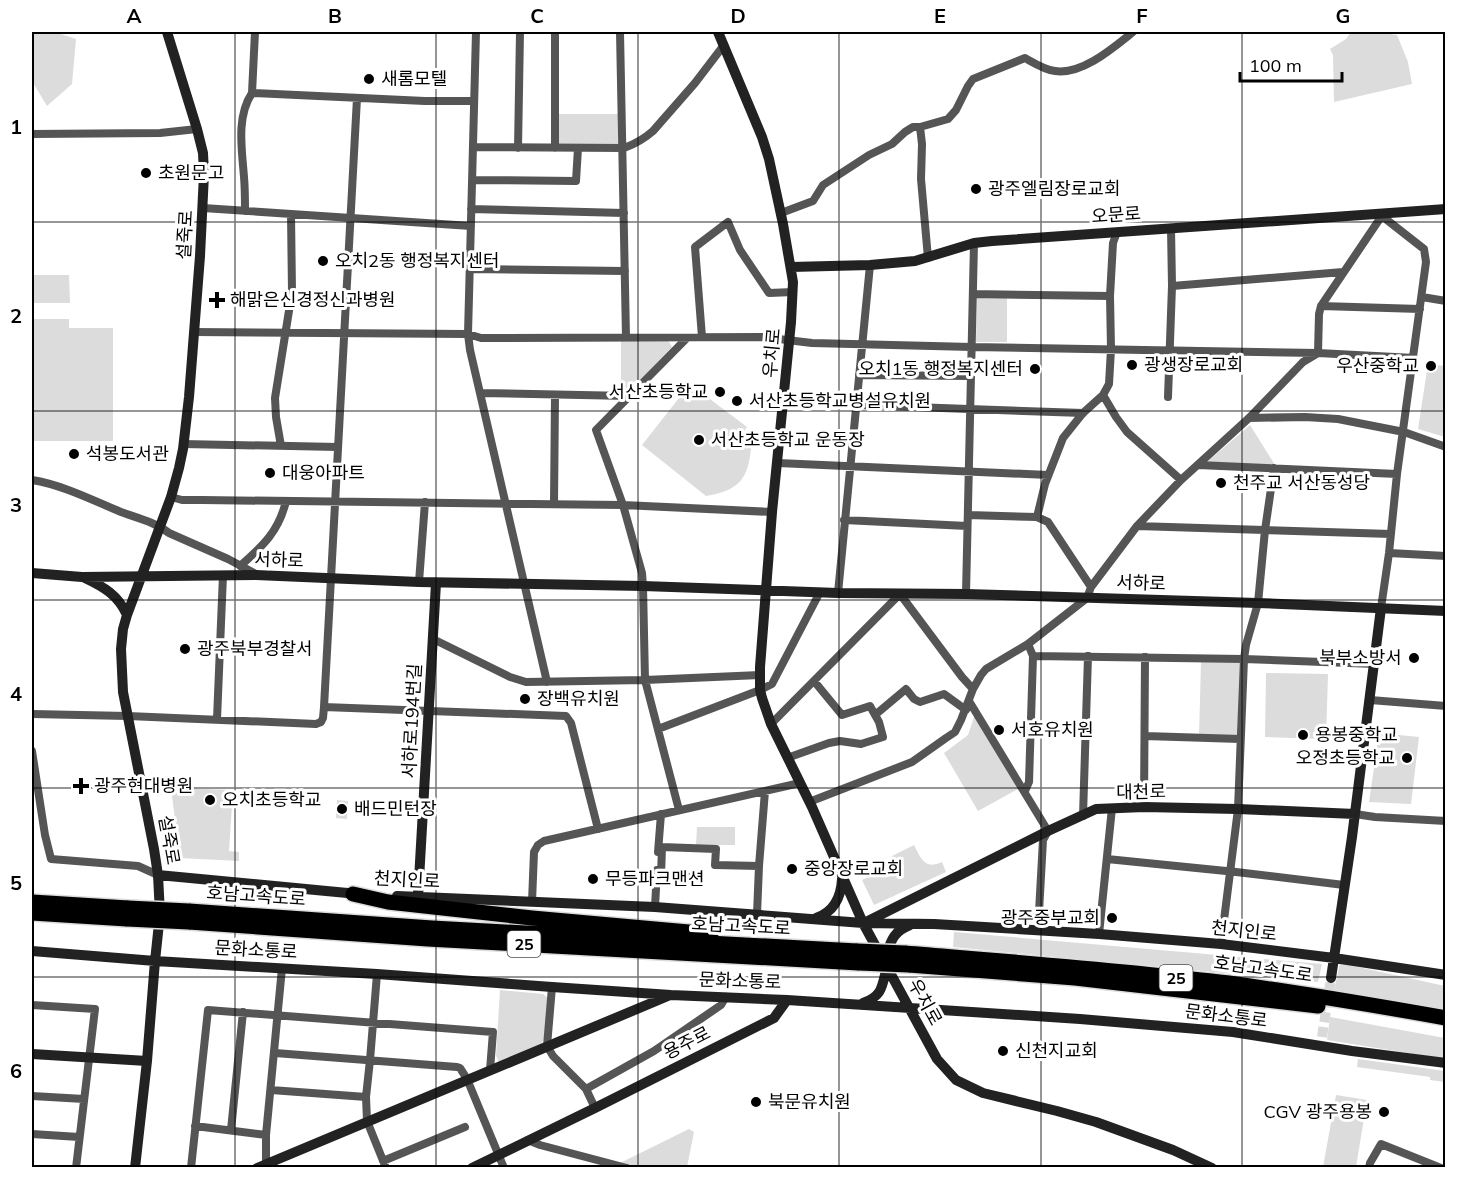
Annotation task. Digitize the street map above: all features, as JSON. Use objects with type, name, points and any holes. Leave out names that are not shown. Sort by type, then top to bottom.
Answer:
[{"type":"highway","points":[[353,894],[388,902],[532,918],[761,938],[817,950]]},
{"type":"highway","name":"호남고속도로","points":[[32,903],[189,917],[817,950],[858,957]]},
{"type":"highway","name":"호남고속도로","points":[[32,913],[127,913]]},
{"type":"highway","name":"호남고속도로","points":[[189,917],[428,939],[1075,967],[1227,983],[1346,1000],[1446,1018]]},
{"type":"highway","name":"호남고속도로","points":[[907,959],[1350,1010],[1446,1029]]},
{"type":"street","name":"설죽로","points":[[135,1167],[160,914],[154,849],[123,692],[121,649],[127,615],[171,497],[179,468],[194,332],[203,208],[203,153],[167,32]]},
{"type":"street","points":[[245,211],[241,142],[244,109],[252,93],[255,32]]},
{"type":"street","points":[[476,32],[468,334],[547,682]]},
{"type":"street","points":[[518,148],[520,32]]},
{"type":"street","points":[[555,32],[555,148]]},
{"type":"street","points":[[621,32],[626,337]]},
{"type":"street","name":"우치로","points":[[718,32],[769,159],[791,267],[793,292],[772,512],[760,675],[760,690],[771,724],[809,801],[863,923],[937,1059],[956,1080],[983,1094],[1096,1122],[1212,1167]]},
{"type":"street","points":[[781,213],[813,201],[824,185],[869,155],[892,144],[904,132],[914,127],[948,119],[956,110],[974,79],[1025,58],[1054,71],[1072,71],[1113,48],[1133,32]]},
{"type":"street","points":[[473,147],[624,148],[647,137],[653,131],[724,45]]},
{"type":"street","points":[[252,93],[473,101]]},
{"type":"street","points":[[32,714],[316,724],[321,722],[324,707],[357,98]]},
{"type":"street","points":[[920,127],[921,178],[928,258]]},
{"type":"street","points":[[32,134],[160,133],[197,129]]},
{"type":"street","points":[[472,180],[576,181],[578,148]]},
{"type":"street","points":[[203,208],[471,226]]},
{"type":"street","points":[[471,209],[624,213]]},
{"type":"street","name":"오문로","points":[[791,267],[909,262],[974,243],[992,241],[1446,209]]},
{"type":"street","points":[[281,446],[275,398],[292,282],[291,214]]},
{"type":"street","points":[[1318,353],[1321,306],[1383,214],[1387,220],[1424,249],[1426,262],[1397,474],[1375,664],[1331,978]]},
{"type":"street","points":[[702,337],[695,247],[728,222],[740,250],[770,293],[793,292]]},
{"type":"street","points":[[1168,398],[1172,286],[1171,228]]},
{"type":"street","points":[[1037,517],[1045,484],[1063,438],[1083,413],[1103,395],[1109,384],[1110,296],[1113,243],[1117,232]]},
{"type":"street","points":[[966,594],[974,243]]},
{"type":"street","points":[[838,592],[870,265]]},
{"type":"street","points":[[470,269],[625,271]]},
{"type":"street","points":[[1172,286],[1343,272]]},
{"type":"street","points":[[973,294],[1110,296]]},
{"type":"street","points":[[1422,297],[1446,301]]},
{"type":"street","points":[[1321,306],[1420,309]]},
{"type":"street","points":[[194,332],[468,334],[480,338],[762,337],[805,343],[1318,353],[1414,358]]},
{"type":"street","points":[[679,810],[645,680],[642,573],[623,505],[596,430],[687,338]]},
{"type":"street","points":[[809,801],[912,762],[955,732],[973,689],[986,669],[1028,644],[1089,593],[1137,526],[1181,480],[1249,418],[1303,362],[1318,353]]},
{"type":"street","points":[[859,375],[971,376]]},
{"type":"street","points":[[480,393],[628,396]]},
{"type":"street","points":[[554,504],[555,395]]},
{"type":"street","points":[[1103,395],[1127,432],[1181,480]]},
{"type":"street","points":[[856,405],[1083,413]]},
{"type":"street","points":[[1249,418],[1322,417],[1338,419],[1404,432],[1446,447]]},
{"type":"street","points":[[183,444],[338,447]]},
{"type":"street","points":[[778,463],[1048,475]]},
{"type":"street","points":[[1198,465],[1397,474]]},
{"type":"street","points":[[1221,944],[1238,808],[1244,659],[1258,603],[1274,468]]},
{"type":"street","points":[[32,480],[79,493],[160,526],[168,533],[256,575]]},
{"type":"street","points":[[171,497],[182,500],[623,505],[772,512]]},
{"type":"street","points":[[240,566],[276,528],[286,501]]},
{"type":"street","points":[[419,582],[425,502]]},
{"type":"street","points":[[968,515],[1044,519],[1048,522],[1089,593]]},
{"type":"street","points":[[844,520],[967,526]]},
{"type":"street","points":[[1137,526],[1391,534]]},
{"type":"street","points":[[1389,553],[1446,556]]},
{"type":"street","name":"서하로","points":[[32,573],[82,577],[256,575],[436,583],[643,586],[900,594],[1089,593],[1446,611]]},
{"type":"street","points":[[217,719],[223,575]]},
{"type":"street","points":[[82,577],[102,586],[114,595],[127,615]]},
{"type":"street","name":"서하로194번길","points":[[418,897],[436,583]]},
{"type":"street","points":[[658,729],[772,684],[820,592]]},
{"type":"street","points":[[771,724],[900,594],[973,689]]},
{"type":"street","points":[[434,639],[526,682],[760,675]]},
{"type":"street","points":[[1025,791],[1029,782],[1033,656],[1028,644]]},
{"type":"street","points":[[1033,656],[1244,659],[1375,664]]},
{"type":"street","points":[[1083,816],[1088,656]]},
{"type":"street","points":[[1144,807],[1145,657]]},
{"type":"street","points":[[787,758],[830,743],[840,741],[861,744],[883,737],[870,706],[842,715],[814,681]]},
{"type":"street","points":[[875,715],[906,689],[914,699],[920,702],[944,694],[966,710]]},
{"type":"street","points":[[1370,700],[1446,706]]},
{"type":"street","points":[[969,701],[1048,831],[1043,840],[1038,930]]},
{"type":"street","points":[[324,707],[566,716],[571,723],[598,829]]},
{"type":"street","points":[[1145,736],[1240,739]]},
{"type":"street","points":[[32,751],[51,860],[138,866],[158,875]]},
{"type":"street","points":[[532,902],[534,852],[544,841],[800,783]]},
{"type":"street","points":[[757,914],[765,791]]},
{"type":"street","points":[[1099,934],[1112,808]]},
{"type":"street","name":"대천로","points":[[863,923],[1096,809],[1238,808],[1446,821]]},
{"type":"street","points":[[655,907],[660,814]]},
{"type":"street","points":[[694,882],[694,877],[661,876],[662,847],[716,849],[715,865],[759,866]]},
{"type":"street","points":[[1107,859],[1344,885]]},
{"type":"street","name":"천지인로","points":[[158,875],[353,894],[655,907],[863,923],[1099,934],[1221,944],[1334,957],[1446,975]]},
{"type":"street","points":[[811,919],[824,914],[836,903],[841,891],[842,876]]},
{"type":"street","points":[[861,1004],[880,993],[892,939],[903,928],[913,924]]},
{"type":"street","name":"문화소통로","points":[[32,951],[671,995],[861,1004],[1091,1020],[1321,1041],[1446,1064]]},
{"type":"street","points":[[282,969],[263,1166],[671,995]]},
{"type":"street","points":[[376,975],[366,1097],[367,1121],[385,1164],[465,1127]]},
{"type":"street","points":[[552,987],[547,1046],[553,1056],[586,1089],[595,1108]]},
{"type":"street","name":"용주로","points":[[586,1089],[654,1051],[721,1005],[726,997]]},
{"type":"street","name":"용주로","points":[[472,1167],[774,1018],[787,1000]]},
{"type":"street","points":[[32,1005],[95,1009],[76,1167]]},
{"type":"street","points":[[191,1167],[208,1010],[493,1032],[490,1070]]},
{"type":"street","points":[[231,1130],[243,1012]]},
{"type":"street","points":[[275,1053],[457,1066],[467,1079],[504,1167]]},
{"type":"street","points":[[32,1054],[147,1061]]},
{"type":"street","points":[[271,1090],[366,1097]]},
{"type":"street","points":[[32,1096],[84,1099]]},
{"type":"street","points":[[195,1126],[266,1135]]},
{"type":"street","points":[[32,1134],[79,1137]]},
{"type":"street","points":[[528,1140],[627,1167]]},
{"type":"street","points":[[1368,1167],[1381,1144],[1441,1167]]},
{"type":"shaded area","points":[[32,32],[55,32],[76,39],[72,84],[47,106],[32,81]]},
{"type":"shaded area","points":[[1351,32],[1397,35],[1408,62],[1412,84],[1334,102],[1333,55],[1330,49],[1346,39]]},
{"type":"shaded area","points":[[557,114],[619,114],[619,145],[557,144]]},
{"type":"shaded area","points":[[34,275],[69,275],[70,303],[34,303]]},
{"type":"shaded area","points":[[977,298],[1007,298],[1007,342],[976,342]]},
{"type":"shaded area","points":[[32,319],[69,319],[69,328],[113,328],[113,441],[32,441]]},
{"type":"shaded area","points":[[621,340],[668,340],[672,347],[629,391],[621,393]]},
{"type":"shaded area","points":[[1428,364],[1445,366],[1445,437],[1418,429]]},
{"type":"shaded area","name":"서산초등학교 운동장","points":[[690,384],[747,427],[742,434],[752,439],[749,462],[742,479],[729,490],[706,496],[642,445]]},
{"type":"shaded area","points":[[1250,425],[1275,465],[1206,463]]},
{"type":"shaded area","points":[[1201,662],[1241,662],[1238,734],[1234,737],[1199,736]]},
{"type":"shaded area","points":[[1266,673],[1328,674],[1326,739],[1265,737]]},
{"type":"shaded area","points":[[975,714],[1020,788],[978,811],[944,753],[968,735]]},
{"type":"shaded area","points":[[1379,733],[1419,737],[1411,804],[1369,802]]},
{"type":"shaded area","points":[[171,788],[233,790],[229,851],[239,852],[239,861],[180,858]]},
{"type":"shaded area","name":"배드민턴장","points":[[337,800],[348,801],[347,819],[336,818]]},
{"type":"shaded area","points":[[697,827],[735,827],[735,845],[696,845]]},
{"type":"shaded area","points":[[914,845],[924,862],[931,865],[942,862],[946,872],[874,905],[862,880],[892,866],[892,856]]},
{"type":"shaded area","points":[[954,932],[1322,964],[1318,982],[953,947]]},
{"type":"shaded area","points":[[1340,963],[1445,986],[1445,1013],[1334,990]]},
{"type":"shaded area","points":[[500,990],[543,994],[548,998],[545,1037],[541,1045],[499,1062],[496,1056]]},
{"type":"shaded area","points":[[1330,1017],[1445,1038],[1445,1059],[1327,1040]]},
{"type":"shaded area","points":[[1358,1059],[1445,1071],[1445,1082],[1430,1080],[1430,1077],[1357,1067]]},
{"type":"shaded area","points":[[1336,1095],[1367,1100],[1356,1167],[1323,1167]]},
{"type":"shaded area","points":[[689,1129],[694,1132],[687,1167],[633,1167],[621,1164],[622,1162]]},
{"type":"tunnel","points":[[1322,1037],[1331,978]]},
{"type":"place","name":"새롬모텔","points":[[369,79]]},
{"type":"place","name":"초원문고","points":[[146,173]]},
{"type":"place","name":"광주엘림장로교회","points":[[976,189]]},
{"type":"place","name":"오치2동 행정복지센터","points":[[323,261]]},
{"type":"place","name":"해맑은신경정신과병원","points":[[217,300]]},
{"type":"place","name":"광생장로교회","points":[[1132,365]]},
{"type":"place","name":"우산중학교","points":[[1431,366]]},
{"type":"place","name":"오치1동 행정복지센터","points":[[1035,369]]},
{"type":"place","name":"서산초등학교","points":[[720,392]]},
{"type":"place","name":"서산초등학교병설유치원","points":[[737,401]]},
{"type":"place","name":"서산초등학교 운동장","points":[[699,440]]},
{"type":"place","name":"석봉도서관","points":[[74,454]]},
{"type":"place","name":"대웅아파트","points":[[270,473]]},
{"type":"place","name":"천주교 서산동성당","points":[[1221,483]]},
{"type":"place","name":"광주북부경찰서","points":[[185,649]]},
{"type":"place","name":"북부소방서","points":[[1414,658]]},
{"type":"place","name":"장백유치원","points":[[525,699]]},
{"type":"place","name":"서호유치원","points":[[999,730]]},
{"type":"place","name":"용봉중학교","points":[[1303,735]]},
{"type":"place","name":"오정초등학교","points":[[1407,758]]},
{"type":"place","name":"광주현대병원","points":[[81,786]]},
{"type":"place","name":"오치초등학교","points":[[210,800]]},
{"type":"place","name":"배드민턴장","points":[[342,809]]},
{"type":"place","name":"중앙장로교회","points":[[792,869]]},
{"type":"place","name":"무등파크맨션","points":[[593,879]]},
{"type":"place","name":"광주중부교회","points":[[1112,918]]},
{"type":"place","name":"신천지교회","points":[[1003,1051]]},
{"type":"place","name":"북문유치원","points":[[756,1102]]},
{"type":"place","name":"CGV 광주용봉","points":[[1384,1112]]}]
